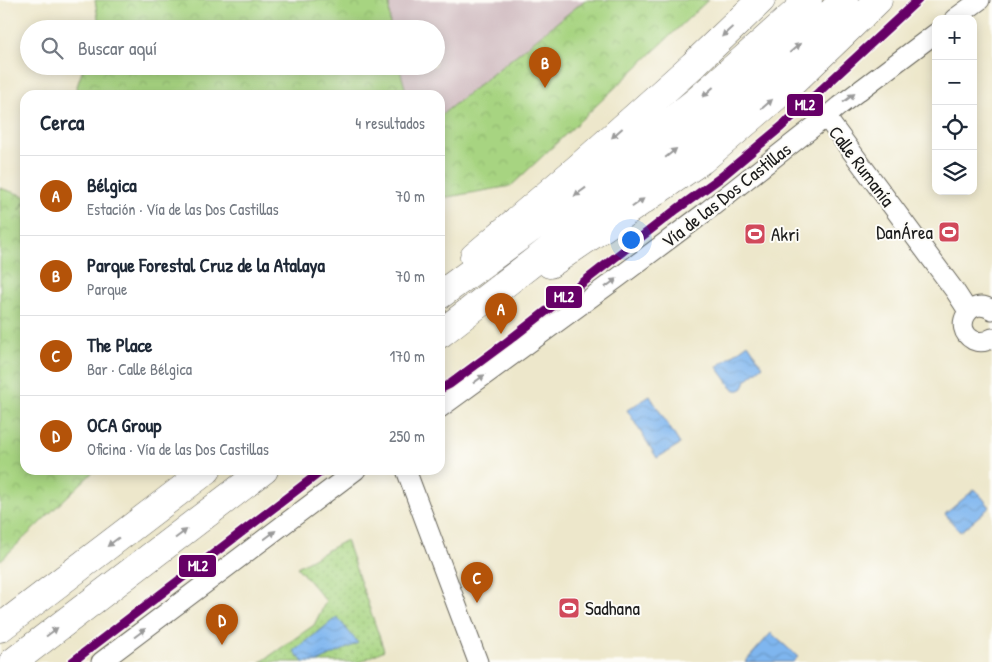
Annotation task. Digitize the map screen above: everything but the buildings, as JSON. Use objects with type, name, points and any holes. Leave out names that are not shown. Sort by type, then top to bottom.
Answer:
[{"type":"highway","points":[[445,281],[578,168],[761,0]]},
{"type":"highway","points":[[445,291],[601,177],[699,99],[808,0]]},
{"type":"highway","points":[[445,330],[714,118],[802,42],[844,0]]},
{"type":"highway","points":[[445,338],[702,160],[793,82],[878,0]]},
{"type":"highway","points":[[0,628],[200,475]]},
{"type":"highway","points":[[14,662],[257,475]]},
{"type":"street","points":[[959,15],[980,0]]},
{"type":"street","name":"Vía de las Dos Castillas","points":[[445,404],[703,214],[839,106],[932,36]]},
{"type":"street","name":"Calle Rumanía","points":[[826,117],[955,291],[968,312]]},
{"type":"street","points":[[992,310],[984,306],[972,308],[964,317],[963,323],[966,335],[971,339],[983,342],[992,338]]},
{"type":"street","points":[[101,662],[349,475]]},
{"type":"street","points":[[408,475],[478,662]]},
{"type":"shaded area","points":[[386,0],[585,0],[445,112],[445,90],[406,90],[401,75],[445,75],[445,20],[388,20]]},
{"type":"green space","points":[[95,0],[389,0],[390,20],[98,20]]},
{"type":"green space","points":[[585,0],[708,0],[511,186],[445,197],[445,112]]},
{"type":"green space","points":[[81,75],[401,75],[406,90],[76,90]]},
{"type":"green space","points":[[0,188],[20,194],[20,475],[90,475],[0,561]]},
{"type":"green space","points":[[346,540],[384,650],[361,662],[261,662],[314,625],[326,601],[297,567]]},
{"type":"water","points":[[748,344],[763,366],[746,380],[743,388],[736,390],[732,388],[717,367]]},
{"type":"water","points":[[650,396],[680,444],[657,458],[627,410]]},
{"type":"water","points":[[975,489],[990,507],[960,532],[945,514]]},
{"type":"water","points":[[337,617],[358,643],[317,662],[303,662],[294,651]]},
{"type":"water","points":[[771,633],[798,657],[793,662],[745,662]]},
{"type":"transit line","name":"ML2","points":[[445,386],[508,341],[677,209],[720,178],[781,127],[918,0]]},
{"type":"transit line","name":"ML2","points":[[72,662],[316,475]]},
{"type":"place","name":"Parque Forestal Cruz de la Atalaya","points":[[545,88]]},
{"type":"place","name":"DanÁrea","points":[[949,232]]},
{"type":"place","name":"Akri","points":[[755,234]]},
{"type":"place","name":"Bélgica","points":[[501,334]]},
{"type":"place","name":"The Place","points":[[477,603]]},
{"type":"place","name":"Sadhana","points":[[569,608]]},
{"type":"place","name":"OCA Group","points":[[222,645]]}]
